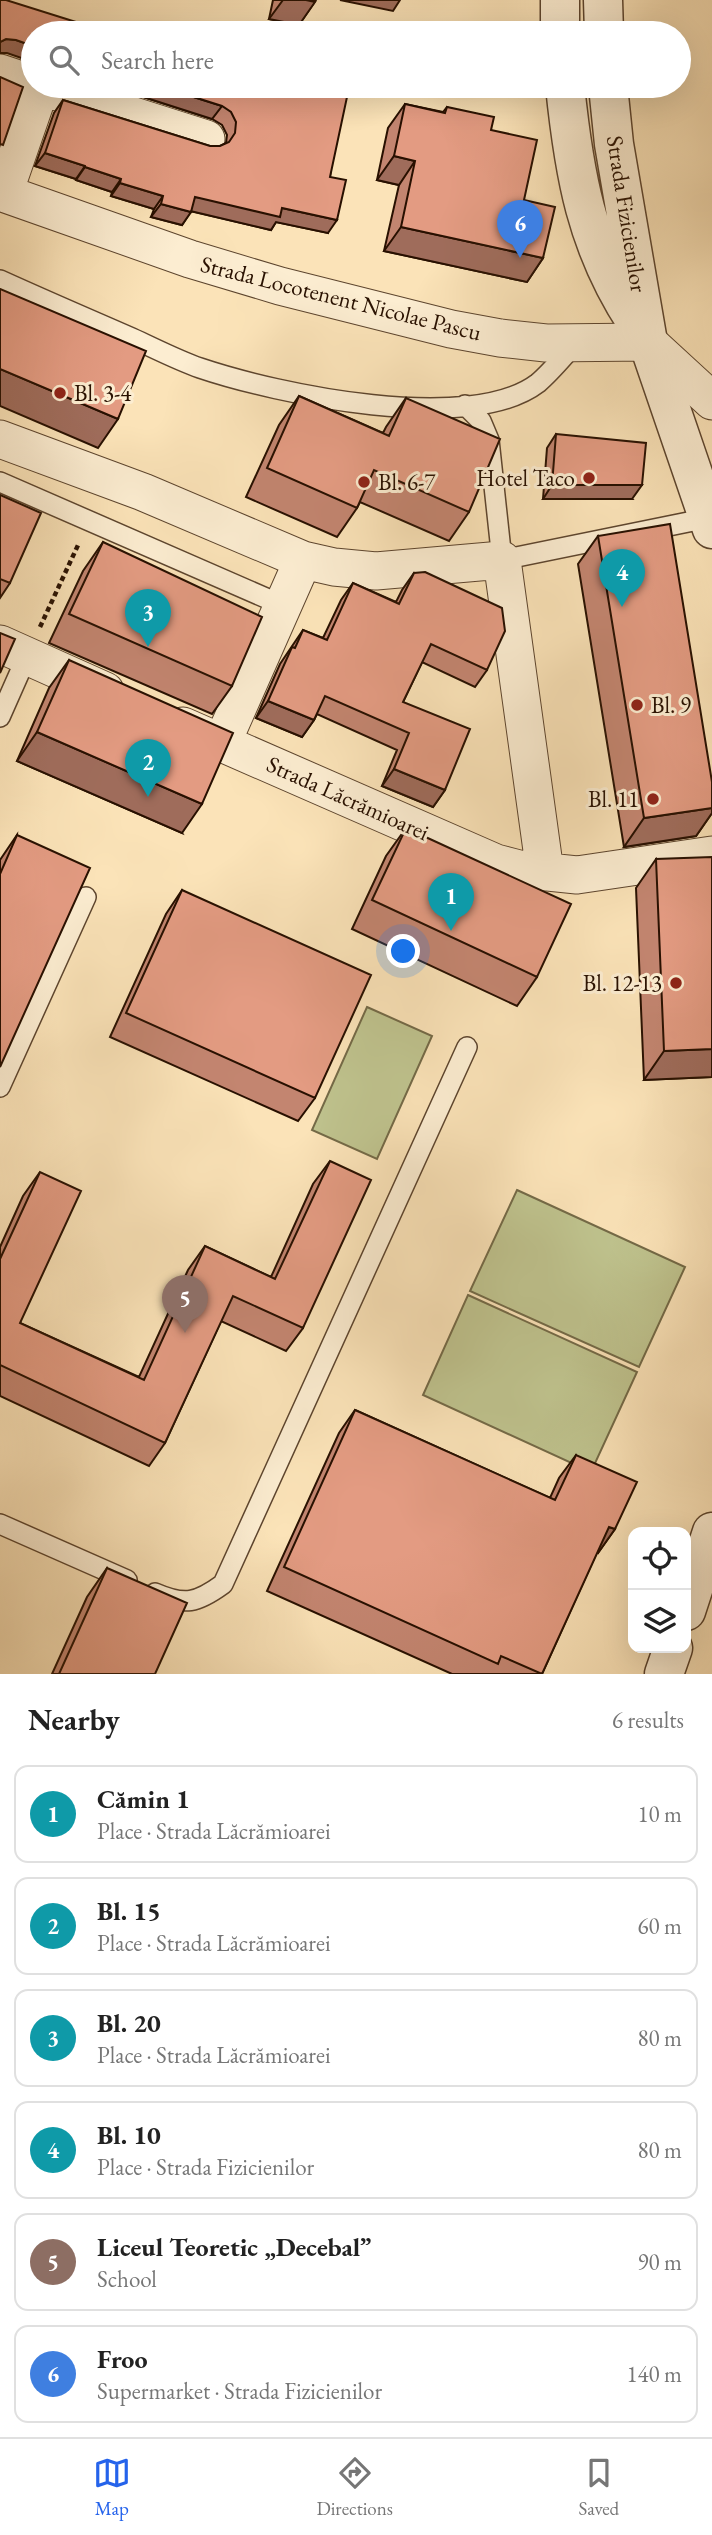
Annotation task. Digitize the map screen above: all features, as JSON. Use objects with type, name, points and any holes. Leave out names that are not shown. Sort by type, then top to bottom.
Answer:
[{"type":"street","points":[[559,0],[560,21]]},
{"type":"street","points":[[603,0],[604,21]]},
{"type":"street","points":[[0,74],[21,80]]},
{"type":"street","points":[[2,193],[36,98]]},
{"type":"street","points":[[78,98],[206,139]]},
{"type":"street","name":"Strada Fizicienilor","points":[[566,98],[572,152],[592,234],[615,291],[648,342]]},
{"type":"street","name":"Strada Fizicienilor","points":[[609,98],[614,144],[648,342],[710,524]]},
{"type":"street","name":"Strada Locotenent Nicolae Pascu","points":[[2,193],[190,259],[280,286],[451,329],[500,338],[576,344],[648,342]]},
{"type":"street","points":[[648,342],[712,401]]},
{"type":"street","points":[[0,439],[143,492],[303,559],[376,571],[502,559],[561,873]]},
{"type":"street","points":[[222,743],[303,559]]},
{"type":"street","name":"Strada Lăcrămioarei","points":[[13,650],[496,863],[561,873],[712,855]]},
{"type":"street","points":[[698,1592],[712,1532]]},
{"type":"street","points":[[664,1674],[671,1653]]},
{"type":"lane","points":[[0,280],[198,368],[249,383],[400,408],[433,409],[502,400],[537,383],[576,344]]},
{"type":"lane","points":[[465,405],[481,421],[489,440],[502,559],[710,524]]},
{"type":"lane","points":[[0,482],[282,606]]},
{"type":"lane","points":[[0,717],[13,650]]},
{"type":"lane","points":[[0,1087],[86,897]]},
{"type":"lane","points":[[0,1524],[172,1600],[201,1600],[223,1584],[467,1047]]},
{"type":"path","points":[[13,650],[89,521]]},
{"type":"green space","points":[[367,1007],[432,1036],[377,1159],[312,1130]]},
{"type":"green space","points":[[517,1190],[685,1267],[639,1367],[470,1291]]},
{"type":"green space","points":[[468,1295],[637,1372],[591,1472],[423,1395]]},
{"type":"building","points":[[0,0],[73,21],[21,21],[21,42],[6,39],[0,42]]},
{"type":"building","points":[[0,77],[21,86],[21,93],[3,145],[0,144]]},
{"type":"building","points":[[197,98],[347,98],[330,177],[346,180],[337,220],[282,208],[280,217],[195,197],[191,212],[161,204],[163,196],[120,183],[121,179],[45,153],[63,100],[210,146],[229,142],[235,133],[236,122],[231,112],[222,106]]},
{"type":"building","points":[[405,104],[445,113],[447,107],[494,117],[491,130],[537,140],[524,200],[555,207],[543,258],[401,227],[415,161],[394,156]]},
{"type":"building","points":[[0,289],[146,351],[118,419],[0,369]]},
{"type":"building","points":[[299,396],[389,436],[406,398],[500,439],[469,512],[374,470],[357,508],[267,468]]},
{"type":"building","name":"Hotel Taco","points":[[556,434],[646,443],[642,485],[552,485]]},
{"type":"building","points":[[0,495],[41,513],[10,583],[0,579]]},
{"type":"building","points":[[670,524],[712,782],[712,808],[644,818],[598,536]]},
{"type":"building","points":[[103,542],[262,617],[232,686],[69,614]]},
{"type":"building","points":[[425,572],[502,608],[505,631],[487,670],[431,644],[403,702],[470,729],[445,790],[394,769],[409,733],[325,696],[314,720],[268,701],[292,647],[295,648],[303,630],[327,640],[353,583],[399,604],[414,573]]},
{"type":"building","points":[[0,633],[15,639],[0,673]]},
{"type":"building","points":[[69,660],[233,733],[202,804],[37,732]]},
{"type":"building","points":[[406,828],[571,904],[537,977],[372,900]]},
{"type":"building","points":[[17,835],[90,868],[0,1067],[0,874]]},
{"type":"building","name":"Bl. 12-13","points":[[712,857],[712,1049],[664,1051],[656,859]]},
{"type":"building","points":[[182,890],[371,975],[315,1098],[126,1013]]},
{"type":"building","points":[[330,1161],[371,1180],[303,1328],[233,1296],[165,1443],[0,1365],[0,1259],[40,1172],[81,1191],[20,1323],[144,1380],[205,1246],[275,1279]]},
{"type":"building","points":[[355,1410],[555,1500],[576,1455],[637,1482],[615,1529],[609,1527],[542,1674],[501,1656],[498,1664],[284,1567]]},
{"type":"building","points":[[107,1568],[187,1603],[155,1674],[59,1674]]},
{"type":"place","name":"Froo","points":[[520,258]]},
{"type":"place","name":"Bl. 3-4","points":[[60,393]]},
{"type":"place","name":"Hotel Taco","points":[[589,478]]},
{"type":"place","name":"Bl. 6-7","points":[[364,482]]},
{"type":"place","name":"Bl. 10","points":[[622,607]]},
{"type":"place","name":"Bl. 20","points":[[148,647]]},
{"type":"place","name":"Bl. 9","points":[[637,705]]},
{"type":"place","name":"Bl. 15","points":[[148,797]]},
{"type":"place","name":"Bl. 11","points":[[653,799]]},
{"type":"place","name":"Cămin 1","points":[[451,931]]},
{"type":"place","name":"Bl. 12-13","points":[[676,983]]},
{"type":"place","name":"Liceul Teoretic „Decebal”","points":[[185,1333]]}]
